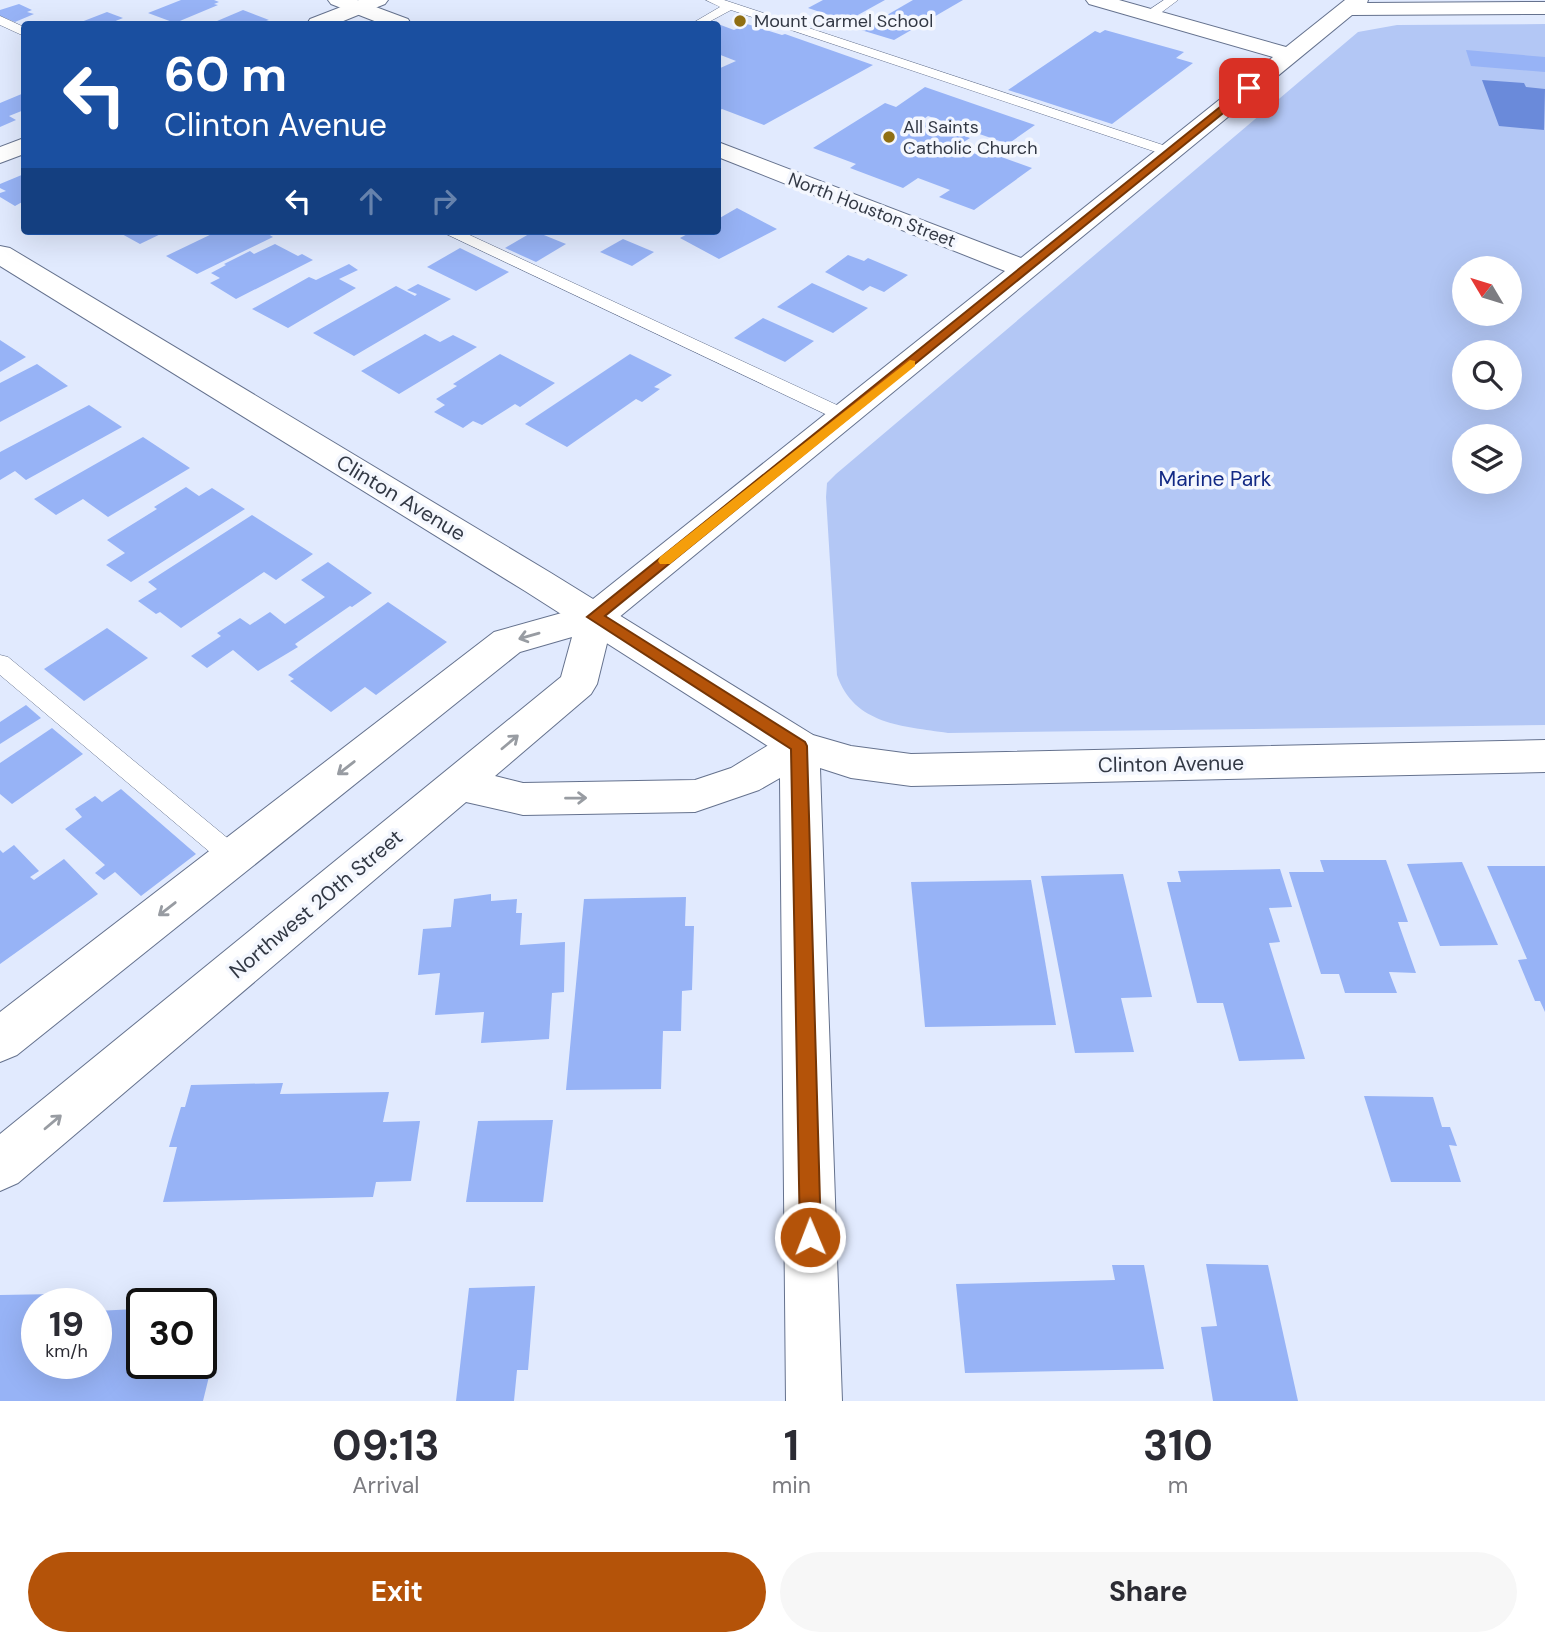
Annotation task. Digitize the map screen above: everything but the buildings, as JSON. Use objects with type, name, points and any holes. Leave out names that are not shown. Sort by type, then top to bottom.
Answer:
[{"type":"street","points":[[338,0],[368,4],[395,21]]},
{"type":"street","points":[[1097,0],[1290,55]]},
{"type":"street","points":[[326,21],[368,4]]},
{"type":"street","points":[[0,1040],[507,642],[595,617],[1352,5],[1545,8]]},
{"type":"street","points":[[0,156],[21,146]]},
{"type":"street","name":"North Houston Street","points":[[721,150],[1026,270]]},
{"type":"street","name":"Clinton Avenue","points":[[0,254],[595,617],[799,746],[851,762],[911,770],[1545,757]]},
{"type":"street","name":"Northwest 20th Street","points":[[0,1166],[578,684],[595,617]]},
{"type":"street","points":[[460,784],[523,799],[695,796],[745,779],[799,746]]},
{"type":"street","points":[[799,746],[814,1401]]},
{"type":"lane","points":[[712,0],[1170,152]]},
{"type":"lane","points":[[1150,15],[1172,0]]},
{"type":"lane","points":[[702,21],[730,6]]},
{"type":"lane","points":[[0,20],[21,30]]},
{"type":"lane","points":[[457,235],[845,416]]},
{"type":"lane","points":[[0,663],[233,857]]},
{"type":"green space","name":"Marine Park","points":[[1545,24],[1545,725],[948,733],[898,725],[882,720],[855,704],[845,692],[837,675],[827,483],[1358,32],[1397,25]]},
{"type":"water","points":[[1482,80],[1524,83],[1526,87],[1545,89],[1544,130],[1499,126]]},
{"type":"slow traffic","points":[[665,561],[910,363]]},
{"type":"place","name":"Mount Carmel School","points":[[740,21]]},
{"type":"place","name":"All Saints Catholic Church","points":[[889,137]]},
{"type":"route","points":[[810,1237],[799,746],[595,617],[1249,88]]}]
